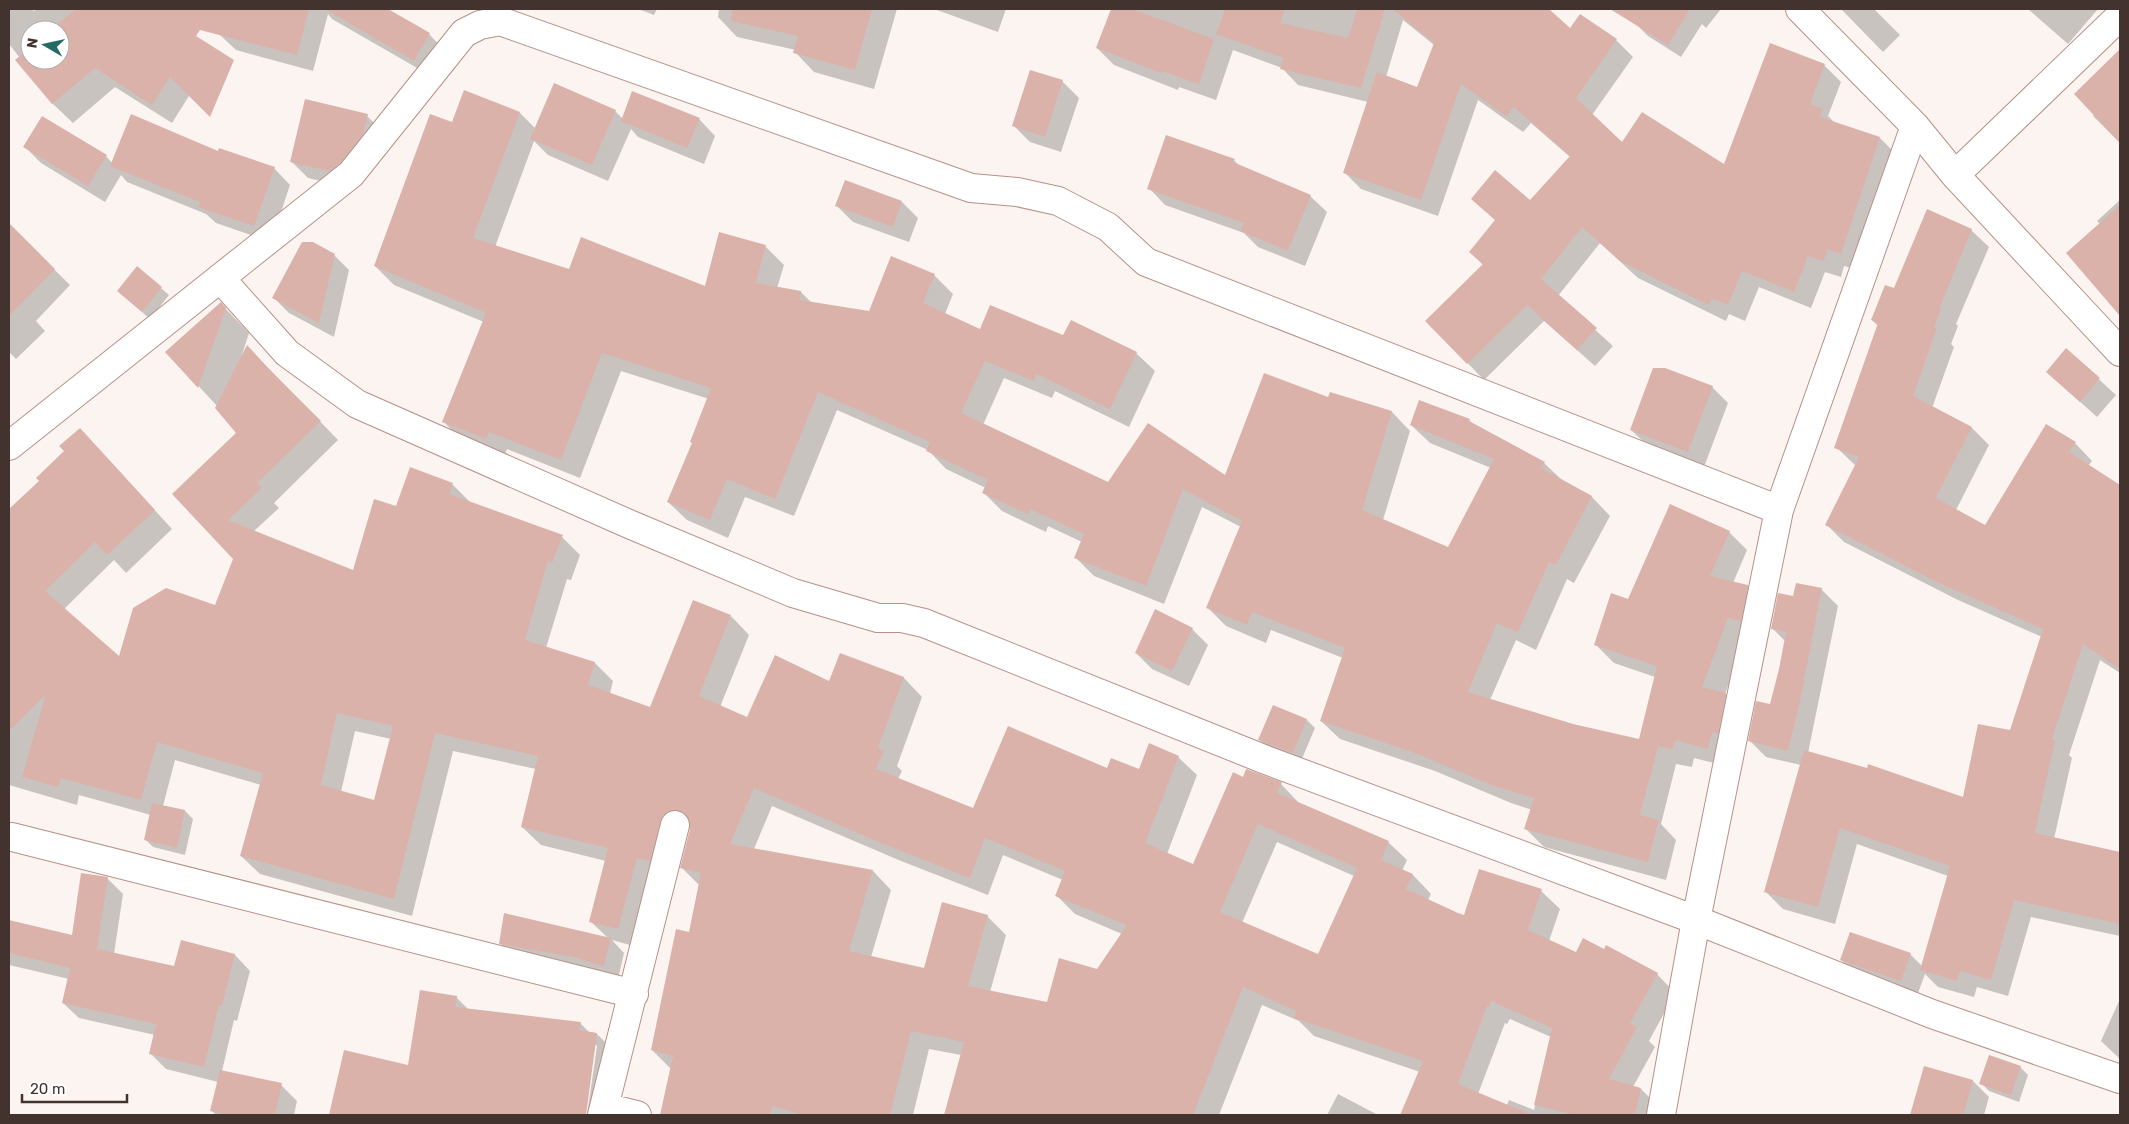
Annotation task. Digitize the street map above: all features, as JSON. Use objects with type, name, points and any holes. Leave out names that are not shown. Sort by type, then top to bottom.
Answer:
[{"type":"street","points":[[1800,9],[1915,126],[1955,175],[2120,352]]},
{"type":"street","points":[[1955,175],[2120,16]]},
{"type":"street","points":[[9,446],[351,174],[464,33],[480,25],[500,20],[971,188],[1017,192],[1058,201],[1108,226],[1146,262],[1778,510]]},
{"type":"street","points":[[1661,1115],[1696,920],[1778,510],[1915,126]]},
{"type":"street","points":[[220,278],[287,353],[357,404],[630,524],[794,592],[878,618],[902,618],[924,623],[1266,760],[1696,920],[1932,1014],[2120,1080]]},
{"type":"street","points":[[637,1115],[603,1111],[675,825]]},
{"type":"street","points":[[12,837],[634,994]]},
{"type":"building","points":[[76,9],[309,9],[297,55],[200,30],[196,36],[234,60],[210,117],[170,77],[152,105],[95,68],[52,104],[23,70],[70,70],[70,20],[63,20]]},
{"type":"building","points":[[325,9],[388,9],[430,33],[414,61]]},
{"type":"building","points":[[732,9],[872,9],[855,70],[793,53],[798,36],[731,21]]},
{"type":"building","points":[[1111,9],[1132,9],[1214,39],[1199,84],[1162,71],[1161,73],[1096,48]]},
{"type":"building","points":[[1225,9],[1285,9],[1280,23],[1348,38],[1357,9],[1385,9],[1361,88],[1280,69],[1283,58],[1216,34]]},
{"type":"building","points":[[1392,9],[1549,9],[1570,28],[1580,14],[1617,39],[1576,98],[1622,142],[1642,112],[1724,164],[1770,43],[1825,64],[1810,104],[1823,109],[1820,117],[1880,137],[1841,254],[1827,249],[1824,261],[1808,256],[1794,292],[1742,271],[1728,305],[1712,298],[1709,305],[1620,261],[1582,227],[1541,279],[1597,328],[1577,350],[1527,305],[1467,364],[1425,321],[1483,264],[1469,252],[1495,220],[1471,199],[1495,170],[1530,200],[1570,156],[1514,107],[1506,116],[1461,84],[1421,200],[1343,173],[1377,72],[1417,87],[1434,43]]},
{"type":"building","points":[[1610,9],[1690,9],[1668,45]]},
{"type":"building","points":[[2120,49],[2120,143],[2074,94]]},
{"type":"building","points":[[20,56],[20,66],[15,60]]},
{"type":"building","points":[[1030,70],[1063,80],[1045,137],[1012,126]]},
{"type":"building","points":[[554,83],[616,110],[592,165],[530,139]]},
{"type":"building","points":[[464,90],[520,112],[473,238],[569,269],[581,237],[705,286],[719,232],[766,245],[756,283],[801,291],[800,300],[869,311],[891,256],[935,274],[923,303],[980,329],[990,305],[1063,335],[1071,320],[1137,352],[1110,409],[1036,374],[1034,381],[985,361],[961,413],[1108,482],[1148,423],[1225,475],[1264,373],[1328,397],[1330,392],[1392,411],[1362,510],[1448,547],[1494,459],[1410,425],[1419,400],[1470,419],[1469,421],[1545,462],[1541,468],[1592,496],[1556,565],[1549,562],[1518,632],[1497,623],[1468,692],[1573,724],[1639,739],[1657,666],[1594,645],[1611,593],[1628,599],[1670,504],[1730,531],[1710,576],[1748,585],[1741,621],[1728,618],[1702,687],[1726,693],[1718,734],[1712,732],[1708,749],[1675,740],[1673,749],[1658,746],[1640,815],[1659,820],[1648,862],[1524,829],[1534,798],[1491,785],[1415,753],[1320,721],[1345,648],[1252,612],[1247,625],[1206,608],[1242,521],[1183,489],[1146,586],[1074,558],[1084,534],[1030,509],[1028,514],[982,493],[988,480],[926,451],[930,442],[818,392],[775,499],[727,479],[710,520],[667,502],[692,443],[690,442],[711,388],[602,353],[561,460],[489,432],[486,439],[442,422],[486,313],[374,266],[430,114],[452,122]]},
{"type":"building","points":[[632,91],[700,118],[687,148],[621,121]]},
{"type":"building","points":[[305,99],[368,114],[363,134],[340,163],[329,171],[290,162]]},
{"type":"building","points":[[131,114],[218,151],[219,148],[275,167],[254,226],[198,207],[200,202],[110,166]]},
{"type":"building","points":[[42,116],[107,155],[88,186],[23,147]]},
{"type":"building","points":[[1166,135],[1235,159],[1233,162],[1311,195],[1288,251],[1240,231],[1244,223],[1147,189]]},
{"type":"building","points":[[845,180],[902,201],[893,227],[835,206]]},
{"type":"building","points":[[2120,205],[2120,316],[2066,253]]},
{"type":"building","points":[[1927,209],[1972,229],[1940,307],[1942,307],[1934,327],[1937,328],[1913,396],[1972,427],[1936,498],[1985,525],[2046,424],[2076,442],[2069,452],[2120,485],[2120,669],[2083,644],[2052,739],[2055,740],[2035,833],[2120,852],[2120,924],[2014,900],[1991,980],[1960,971],[1957,981],[1920,970],[1950,866],[1840,828],[1818,907],[1764,892],[1804,750],[1867,768],[1868,764],[1963,797],[1978,724],[2010,730],[2043,629],[1939,583],[1825,525],[1859,457],[1834,448],[1878,323],[1871,320],[1885,285],[1894,288]]},
{"type":"building","points":[[9,223],[55,269],[9,316]]},
{"type":"building","points":[[302,242],[313,242],[335,254],[319,323],[272,298]]},
{"type":"building","points":[[137,266],[162,287],[142,312],[117,291]]},
{"type":"building","points":[[221,302],[226,308],[198,388],[165,352]]},
{"type":"building","points":[[247,345],[321,421],[257,483],[262,488],[228,520],[353,570],[374,499],[396,506],[410,467],[453,483],[449,494],[563,535],[552,563],[548,561],[525,640],[595,662],[588,685],[650,707],[693,600],[731,615],[699,696],[747,717],[775,655],[829,681],[840,653],[904,677],[878,748],[884,751],[876,769],[973,808],[1008,726],[1107,768],[1111,758],[1139,769],[1149,743],[1179,756],[1145,843],[1193,864],[1233,772],[1243,777],[1246,769],[1282,782],[1277,793],[1389,841],[1381,860],[1413,874],[1406,889],[1458,913],[1464,915],[1479,869],[1542,889],[1528,930],[1576,952],[1583,938],[1604,949],[1606,945],[1658,973],[1630,1023],[1637,1027],[1609,1079],[1641,1088],[1635,1115],[1575,1115],[1534,1105],[1552,1028],[1491,1001],[1489,1007],[1487,1006],[1458,1084],[1532,1115],[1400,1115],[1423,1061],[1294,1018],[1296,1011],[1243,987],[1193,1115],[944,1115],[964,1042],[911,1031],[890,1115],[804,1115],[772,1106],[770,1115],[660,1115],[673,1056],[651,1050],[676,929],[689,932],[701,873],[680,868],[690,829],[690,821],[686,814],[679,810],[670,810],[663,815],[650,861],[637,858],[618,929],[589,922],[608,848],[521,827],[538,756],[435,733],[394,899],[240,856],[263,773],[157,742],[141,800],[61,778],[58,787],[22,777],[46,694],[9,731],[9,509],[39,481],[36,478],[64,451],[59,446],[80,428],[155,510],[107,555],[95,542],[45,591],[119,656],[133,608],[166,588],[215,605],[233,559],[172,494],[236,433],[215,408]],"holes":[[[337,713],[393,726],[374,800],[321,785]],[[754,788],[881,843],[970,878],[985,838],[1065,871],[1055,896],[1127,925],[1097,969],[1059,958],[1047,1002],[968,986],[988,915],[942,902],[924,968],[849,951],[873,870],[730,844]],[[1258,824],[1357,868],[1318,954],[1220,912]]]},
{"type":"building","points":[[2066,348],[2100,378],[2080,402],[2046,372]]},
{"type":"building","points":[[1653,368],[1665,368],[1713,386],[1688,452],[1630,430]]},
{"type":"building","points":[[1796,583],[1822,588],[1799,706],[1788,751],[1748,741],[1756,701],[1770,704],[1779,669],[1786,632],[1771,629],[1778,593],[1793,596]]},
{"type":"building","points":[[1155,609],[1193,628],[1172,671],[1135,653]]},
{"type":"building","points":[[1273,705],[1307,719],[1293,753],[1258,740]]},
{"type":"building","points":[[152,803],[185,810],[177,848],[144,840]]},
{"type":"building","points":[[81,873],[108,877],[97,949],[174,966],[181,940],[235,954],[222,1006],[219,1005],[204,1067],[149,1054],[156,1024],[62,1003],[70,968],[9,953],[9,920],[72,935]]},
{"type":"building","points":[[504,913],[611,938],[604,966],[573,957],[499,944]]},
{"type":"building","points":[[1850,932],[1911,953],[1901,981],[1840,960]]},
{"type":"building","points":[[420,990],[457,996],[455,1007],[581,1022],[579,1030],[597,1033],[586,1115],[329,1115],[344,1050],[408,1065]]},
{"type":"building","points":[[1989,1055],[2021,1066],[2011,1095],[1979,1084]]},
{"type":"building","points":[[1924,1066],[1973,1080],[1963,1115],[1910,1115]]},
{"type":"building","points":[[220,1070],[282,1083],[275,1115],[227,1115],[210,1111]]}]
